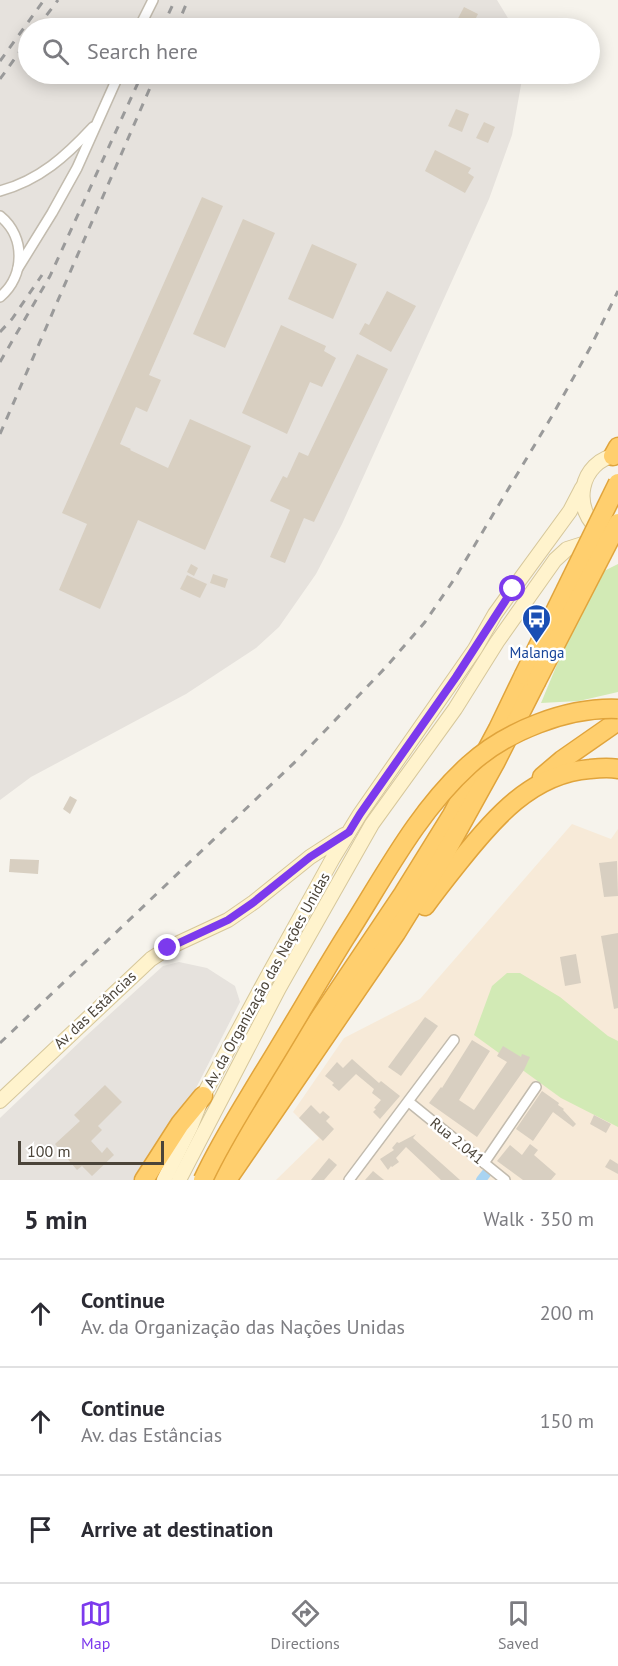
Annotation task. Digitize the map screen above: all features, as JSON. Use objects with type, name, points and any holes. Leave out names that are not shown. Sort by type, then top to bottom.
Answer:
[{"type":"highway","points":[[227,1180],[396,933],[443,857],[495,763],[618,483]]},
{"type":"highway","points":[[211,1180],[403,894],[452,814],[498,729],[530,679],[614,531]]},
{"type":"highway","points":[[203,1180],[230,1127],[331,961],[407,839],[444,790],[470,764],[491,748],[538,723],[564,715],[618,709]]},
{"type":"highway","points":[[526,793],[562,760],[618,721]]},
{"type":"highway","points":[[306,1063],[370,983],[431,897],[482,832],[507,808],[542,782],[577,770],[618,769]]},
{"type":"highway","points":[[144,1180],[180,1124],[203,1096]]},
{"type":"main road","name":"Av. da Organização das Nações Unidas","points":[[164,1180],[203,1096],[360,814],[469,658],[495,614],[570,511],[590,471],[604,459],[616,453]]},
{"type":"main road","points":[[582,488],[586,515],[598,530],[614,531]]},
{"type":"main road","name":"Av. da Organização das Nações Unidas","points":[[179,1180],[279,988],[372,824],[455,709],[497,642],[555,560],[567,549],[614,531]]},
{"type":"main road","name":"Av. das Estâncias","points":[[0,1101],[141,967],[168,948],[228,920],[310,857],[349,832]]},
{"type":"street","points":[[145,18],[153,0]]},
{"type":"street","points":[[0,297],[10,286],[18,268],[77,168],[114,84]]},
{"type":"street","points":[[0,191],[24,182],[61,160],[98,120]]},
{"type":"street","points":[[0,216],[15,236],[20,258],[18,268]]},
{"type":"street","points":[[349,1180],[454,1040]]},
{"type":"street","points":[[484,1163],[536,1087]]},
{"type":"street","name":"Rua 2.041","points":[[409,1102],[505,1180]]},
{"type":"shaded area","points":[[0,0],[497,0],[508,18],[18,18],[18,84],[521,84],[512,135],[489,199],[342,524],[316,574],[279,627],[256,648],[186,694],[31,777],[0,800]]},
{"type":"shaded area","points":[[572,824],[611,839],[618,829],[618,1180],[276,1180],[319,1138],[293,1112],[344,1038],[420,999]]},
{"type":"shaded area","points":[[179,962],[207,968],[235,986],[240,1002],[149,1180],[0,1180],[0,1118],[163,966]]},
{"type":"green space","points":[[618,564],[618,692],[579,701],[541,703],[585,597],[604,571]]},
{"type":"green space","points":[[507,973],[520,973],[560,997],[608,1036],[618,1041],[618,1127],[561,1098],[474,1035],[492,986]]},
{"type":"building","points":[[464,7],[478,14],[476,18],[458,18]]},
{"type":"building","points":[[456,109],[469,114],[462,132],[448,126]]},
{"type":"building","points":[[484,122],[495,127],[488,143],[476,138]]},
{"type":"building","points":[[435,150],[471,168],[468,173],[474,177],[465,193],[425,171]]},
{"type":"building","points":[[202,197],[223,206],[149,375],[161,380],[147,412],[136,407],[120,444],[168,468],[190,419],[251,446],[205,550],[138,520],[100,609],[59,590],[87,524],[62,513]]},
{"type":"building","points":[[243,219],[275,233],[225,348],[193,334]]},
{"type":"building","points":[[312,244],[357,264],[333,319],[288,299]]},
{"type":"building","points":[[387,291],[416,306],[391,352],[359,334],[365,323],[369,325]]},
{"type":"building","points":[[281,325],[326,346],[324,351],[336,358],[322,387],[310,382],[287,434],[242,413]]},
{"type":"building","points":[[357,354],[388,369],[314,522],[304,518],[285,563],[270,557],[290,510],[270,501],[283,476],[287,478],[299,452],[308,456]]},
{"type":"building","points":[[191,564],[198,568],[194,576],[187,572]]},
{"type":"building","points":[[213,574],[228,579],[225,588],[210,583]]},
{"type":"building","points":[[187,575],[207,584],[200,598],[180,589]]},
{"type":"building","points":[[70,796],[77,800],[70,814],[63,809]]},
{"type":"building","points":[[10,859],[39,860],[38,874],[9,872]]},
{"type":"building","points":[[617,861],[618,896],[604,897],[599,863]]},
{"type":"building","points":[[618,933],[618,1008],[614,1009],[601,936]]},
{"type":"building","points":[[576,954],[581,983],[565,986],[560,957]]},
{"type":"building","points":[[425,1017],[438,1026],[401,1076],[388,1067]]},
{"type":"building","points":[[472,1040],[490,1051],[459,1100],[474,1110],[507,1062],[497,1056],[503,1046],[521,1057],[522,1054],[530,1057],[524,1070],[477,1137],[429,1103],[442,1088]]},
{"type":"building","points":[[352,1059],[379,1083],[381,1081],[400,1096],[380,1119],[373,1112],[381,1100],[372,1093],[374,1089],[356,1074],[339,1091],[332,1085],[334,1083],[325,1076],[337,1062],[343,1068]]},
{"type":"building","points":[[105,1085],[122,1102],[98,1126],[102,1130],[91,1141],[102,1153],[107,1147],[114,1155],[92,1176],[82,1166],[77,1170],[55,1144],[80,1121],[74,1115]]},
{"type":"building","points":[[542,1091],[559,1103],[558,1105],[576,1124],[573,1127],[553,1112],[533,1141],[516,1129]]},
{"type":"building","points":[[311,1105],[320,1114],[323,1111],[330,1117],[326,1121],[334,1129],[323,1141],[299,1118]]},
{"type":"building","points":[[594,1115],[611,1124],[606,1133],[590,1124]]},
{"type":"building","points":[[416,1134],[413,1138],[460,1180],[441,1180],[406,1147],[396,1158],[399,1162],[388,1170],[380,1159],[394,1150],[392,1148],[397,1142]]},
{"type":"building","points":[[530,1144],[538,1150],[534,1155],[556,1174],[551,1180],[523,1180],[497,1161],[510,1145],[522,1155]]},
{"type":"building","points":[[329,1158],[337,1165],[324,1180],[311,1180]]},
{"type":"building","points":[[610,1159],[618,1164],[618,1174],[605,1167]]},
{"type":"building","points":[[373,1171],[384,1180],[365,1180]]},
{"type":"waterway","points":[[481,1180],[489,1170]]},
{"type":"railway","points":[[31,18],[44,0]]},
{"type":"railway","points":[[44,18],[58,0]]},
{"type":"railway","points":[[167,18],[175,0]]},
{"type":"railway","points":[[180,18],[188,0]]},
{"type":"railway","points":[[0,61],[18,36]]},
{"type":"railway","points":[[0,79],[18,54]]},
{"type":"railway","points":[[0,362],[50,276],[137,84]]},
{"type":"railway","points":[[0,434],[152,84]]},
{"type":"railway","points":[[0,332],[12,319],[42,275]]},
{"type":"railway","points":[[0,1043],[296,761],[386,667],[425,622],[455,578],[552,416],[590,348],[618,291]]},
{"type":"place","name":"Malanga","points":[[537,644]]},
{"type":"route","points":[[168,948],[228,920],[310,857],[349,832],[475,649],[495,614],[513,589]]}]
